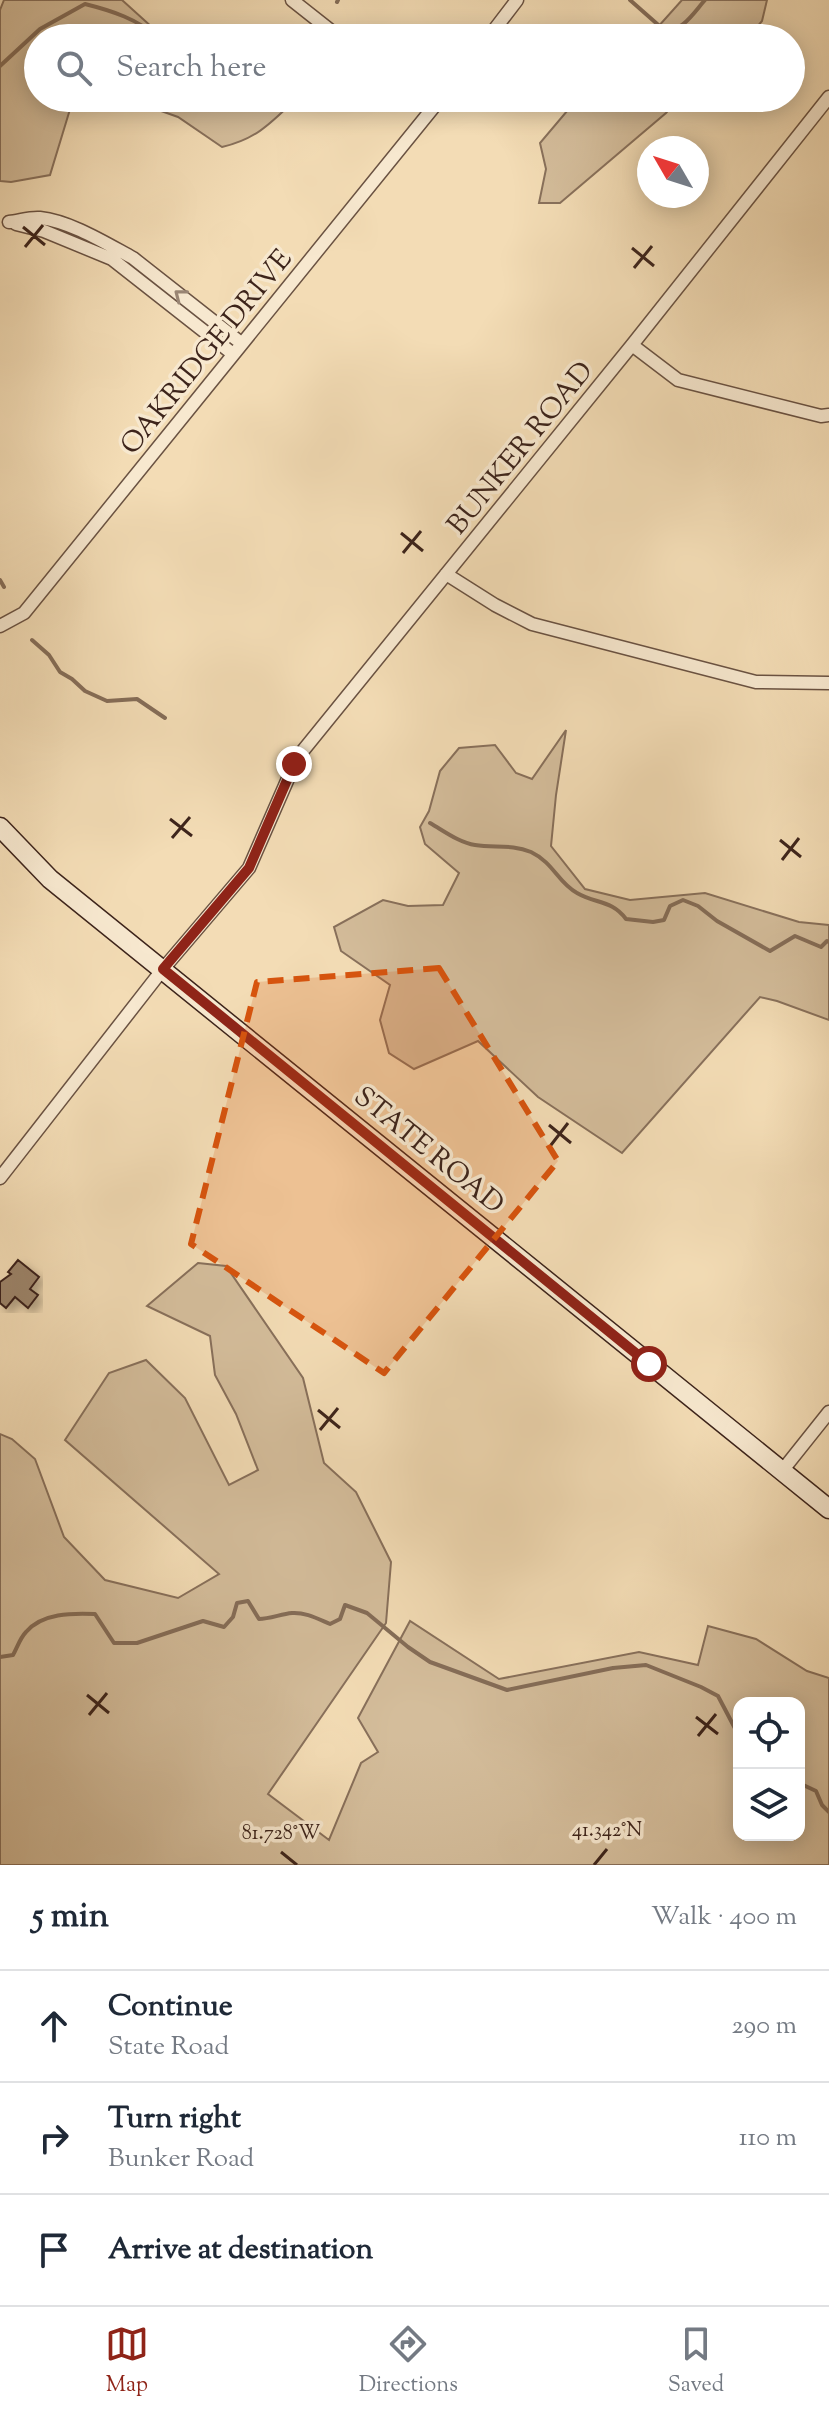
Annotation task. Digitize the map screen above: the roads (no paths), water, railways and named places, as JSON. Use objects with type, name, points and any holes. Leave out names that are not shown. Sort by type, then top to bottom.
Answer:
[{"type":"main road","name":"STATE ROAD","points":[[0,827],[50,879],[829,1509]]},
{"type":"street","points":[[292,0],[322,24]]},
{"type":"street","points":[[499,24],[517,0]]},
{"type":"street","name":"BUNKER ROAD","points":[[0,1178],[163,969],[249,868],[297,758],[829,97]]},
{"type":"street","name":"OAKRIDGE DRIVE","points":[[0,626],[24,613],[429,112]]},
{"type":"street","points":[[37,218],[59,222],[114,247],[133,258],[237,349],[112,259],[44,231],[9,222],[37,218]]},
{"type":"street","points":[[632,345],[678,380],[821,416],[829,415]]},
{"type":"street","points":[[446,574],[532,624],[756,682],[829,683]]},
{"type":"street","points":[[782,1471],[829,1412]]},
{"type":"waterway","points":[[630,0],[657,24]]},
{"type":"waterway","points":[[683,24],[705,0]]},
{"type":"waterway","points":[[49,24],[85,4],[124,16],[138,24]]},
{"type":"waterway","points":[[0,66],[24,44]]},
{"type":"waterway","points":[[0,580],[4,587]]},
{"type":"waterway","points":[[32,640],[49,655],[60,672],[85,691],[107,701],[137,699],[165,718]]},
{"type":"waterway","points":[[430,823],[469,844],[531,852],[571,889],[609,905],[626,919],[664,920],[670,906],[683,900],[698,906],[717,921],[770,951],[795,936],[821,947],[829,942]]},
{"type":"waterway","points":[[0,1657],[13,1655],[22,1637],[40,1621],[58,1616],[95,1614],[114,1643],[137,1643],[203,1621],[224,1627],[233,1617],[237,1603],[248,1601],[259,1619],[297,1613],[330,1624],[340,1619],[345,1605],[367,1613],[430,1662],[507,1690],[613,1668],[646,1665],[718,1696],[733,1725]]},
{"type":"waterway","points":[[805,1786],[816,1791],[829,1812]]}]
